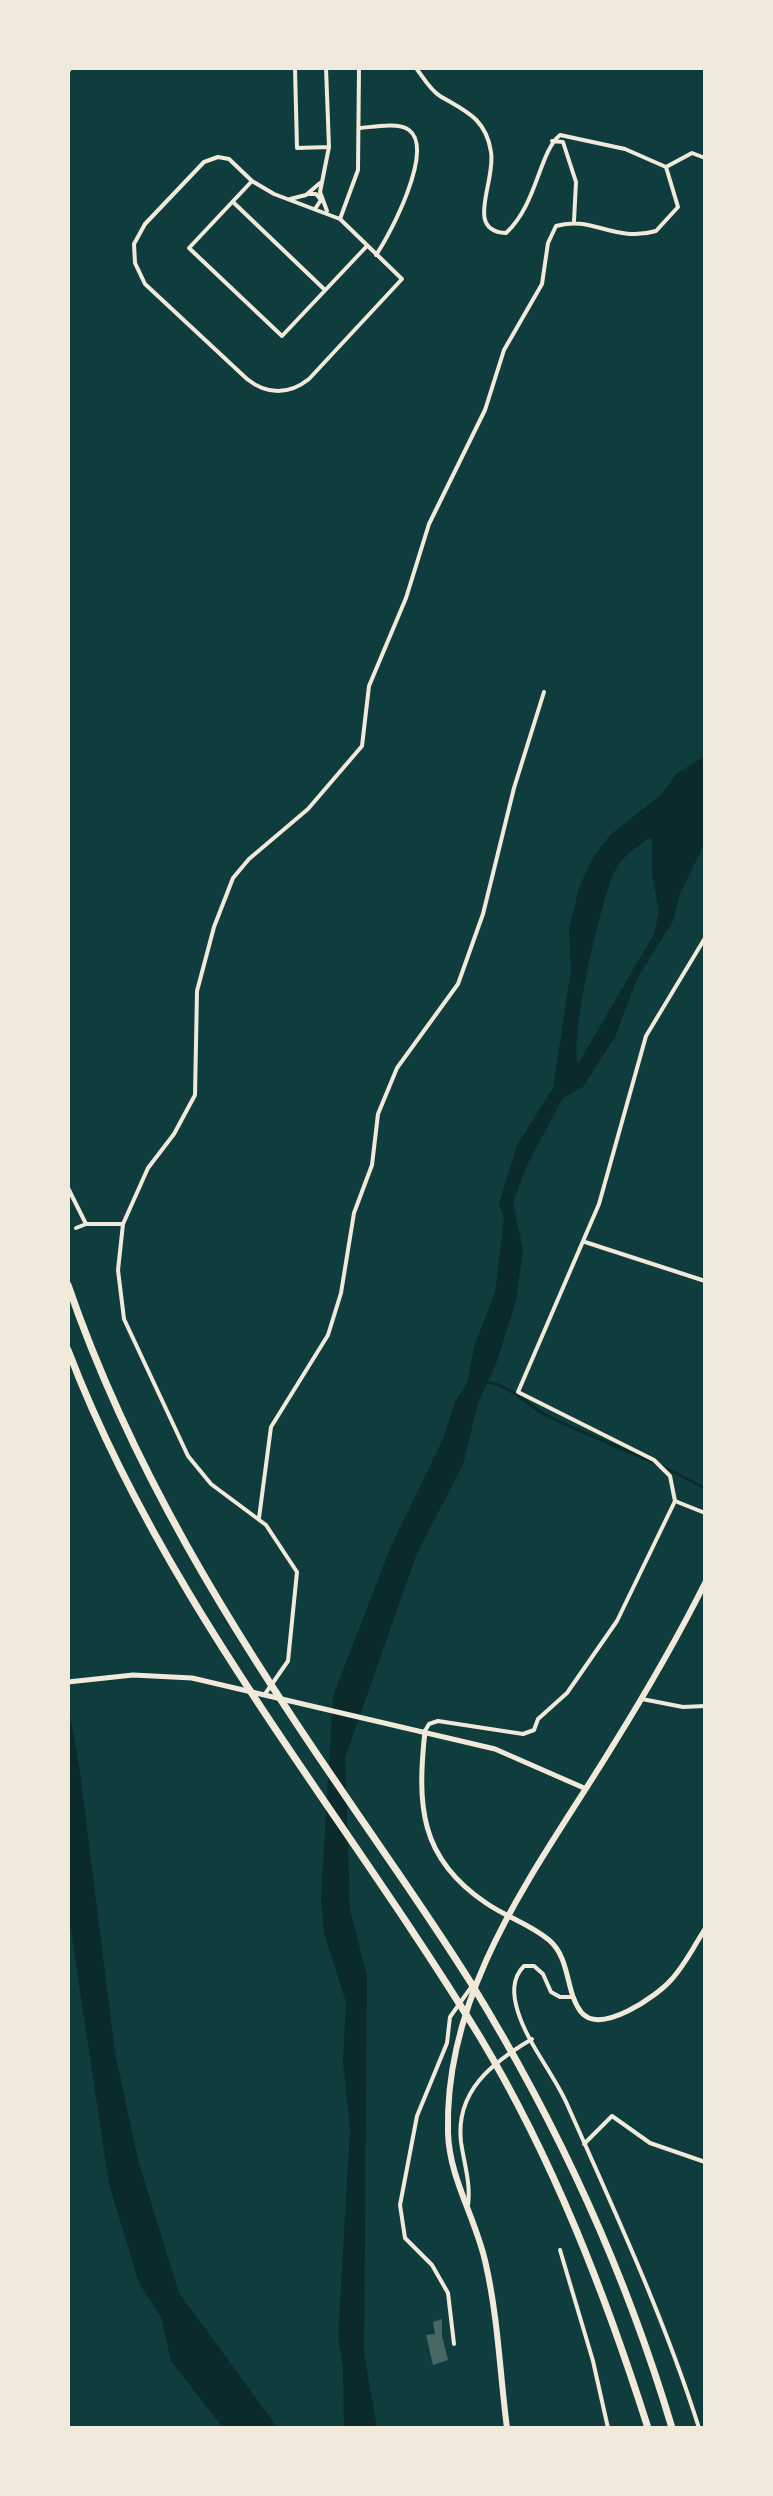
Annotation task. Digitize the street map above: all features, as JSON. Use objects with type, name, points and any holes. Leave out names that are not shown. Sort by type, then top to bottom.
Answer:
[{"type":"highway","points":[[68,1285],[95,1357],[139,1455],[219,1601],[295,1721],[469,1980],[525,2077],[576,2175],[613,2257],[646,2345],[672,2428]]},
{"type":"highway","points":[[68,1350],[124,1475],[200,1610],[278,1734],[450,1989],[514,2099],[583,2245],[648,2428]]},
{"type":"main road","points":[[507,2428],[486,2266],[467,2210],[448,2131],[457,2055],[482,1973],[506,1916],[639,1699],[705,1583]]},
{"type":"street","points":[[295,68],[297,148],[329,147]]},
{"type":"street","points":[[315,209],[321,200],[329,147],[326,68]]},
{"type":"street","points":[[340,219],[356,180],[360,128],[359,68]]},
{"type":"street","points":[[265,1694],[288,1661],[297,1572],[259,1518],[223,1494],[195,1466],[138,1352],[120,1299],[118,1270],[123,1224],[148,1168],[174,1134],[195,1095],[197,991],[214,927],[233,878],[249,859],[316,800],[362,746],[369,686],[406,598],[429,524],[485,410],[504,350],[542,284],[548,243],[556,226],[574,221],[617,235],[656,231],[678,207],[666,167],[625,149],[560,135],[552,141],[538,184],[519,221],[506,233],[496,232],[485,226],[481,214],[492,168],[485,131],[467,109],[437,95],[416,68]]},
{"type":"street","points":[[360,128],[402,126],[412,133],[417,145],[403,209],[376,255]]},
{"type":"street","points":[[552,141],[563,142],[573,165],[576,182],[574,221]]},
{"type":"street","points":[[666,167],[692,153],[705,158]]},
{"type":"street","points":[[209,159],[229,159],[252,181],[340,219],[402,279],[301,385],[279,392],[255,385],[145,284],[135,263],[134,250],[145,224],[209,159]]},
{"type":"street","points":[[252,181],[189,248],[282,336],[366,247]]},
{"type":"street","points":[[304,205],[305,195],[322,181]]},
{"type":"street","points":[[289,199],[316,194],[328,213]]},
{"type":"street","points":[[233,202],[325,290]]},
{"type":"street","points":[[259,1518],[271,1427],[328,1335],[341,1293],[354,1213],[372,1165],[378,1114],[397,1068],[458,984],[483,914],[514,788],[544,692]]},
{"type":"street","points":[[705,938],[646,1036],[599,1204],[518,1392],[654,1460],[670,1476],[675,1501],[617,1621],[567,1693],[538,1719],[534,1730],[523,1734],[438,1721],[429,1724],[425,1731],[421,1795],[433,1845],[459,1882],[506,1916],[553,1943],[567,1970],[575,1997],[587,2016],[603,2019],[615,2017],[669,1982],[705,1929]]},
{"type":"street","points":[[68,1188],[86,1224]]},
{"type":"street","points":[[76,1228],[86,1224],[123,1224]]},
{"type":"street","points":[[584,1242],[705,1281]]},
{"type":"street","points":[[675,1501],[705,1513]]},
{"type":"street","points":[[68,1682],[133,1675],[192,1678],[425,1731],[525,1760],[584,1788]]},
{"type":"street","points":[[639,1699],[683,1707],[705,1706]]},
{"type":"street","points":[[575,1997],[554,1995],[537,1967],[521,1969],[515,1980],[514,1997],[519,2017],[561,2092],[584,2144],[667,2335],[699,2428]]},
{"type":"street","points":[[454,2344],[448,2293],[432,2265],[405,2238],[400,2205],[417,2116],[447,2043],[450,2017],[482,1973]]},
{"type":"street","points":[[467,2210],[469,2194],[460,2133],[464,2109],[484,2071],[532,2039]]},
{"type":"street","points":[[584,2144],[612,2116],[650,2143],[705,2162]]},
{"type":"street","points":[[560,2250],[593,2361],[608,2428]]},
{"type":"water","points":[[705,756],[705,842],[680,894],[673,921],[637,979],[615,1037],[583,1087],[563,1098],[528,1163],[513,1202],[523,1250],[516,1301],[496,1364],[478,1403],[463,1465],[417,1553],[345,1758],[350,1910],[367,1976],[364,2353],[377,2428],[344,2428],[343,2367],[338,2338],[350,2129],[343,2061],[346,2002],[324,1933],[321,1898],[333,1696],[391,1546],[443,1439],[455,1402],[467,1383],[475,1344],[495,1293],[504,1218],[499,1204],[517,1145],[553,1088],[571,970],[569,929],[579,888],[592,859],[610,835],[662,794],[676,774]],"holes":[[[652,837],[652,874],[659,912],[654,934],[578,1064],[582,999],[607,891],[620,863]]]},
{"type":"water","points":[[68,1707],[79,1764],[115,2052],[138,2160],[179,2293],[278,2428],[223,2428],[171,2361],[161,2317],[139,2283],[109,2184],[68,1911]]},
{"type":"building","points":[[442,2319],[442,2336],[448,2360],[433,2365],[426,2335],[435,2334],[433,2322]]},
{"type":"waterway","points":[[487,1382],[510,1391],[560,1422],[655,1463]]},
{"type":"waterway","points":[[662,1466],[705,1488]]}]
